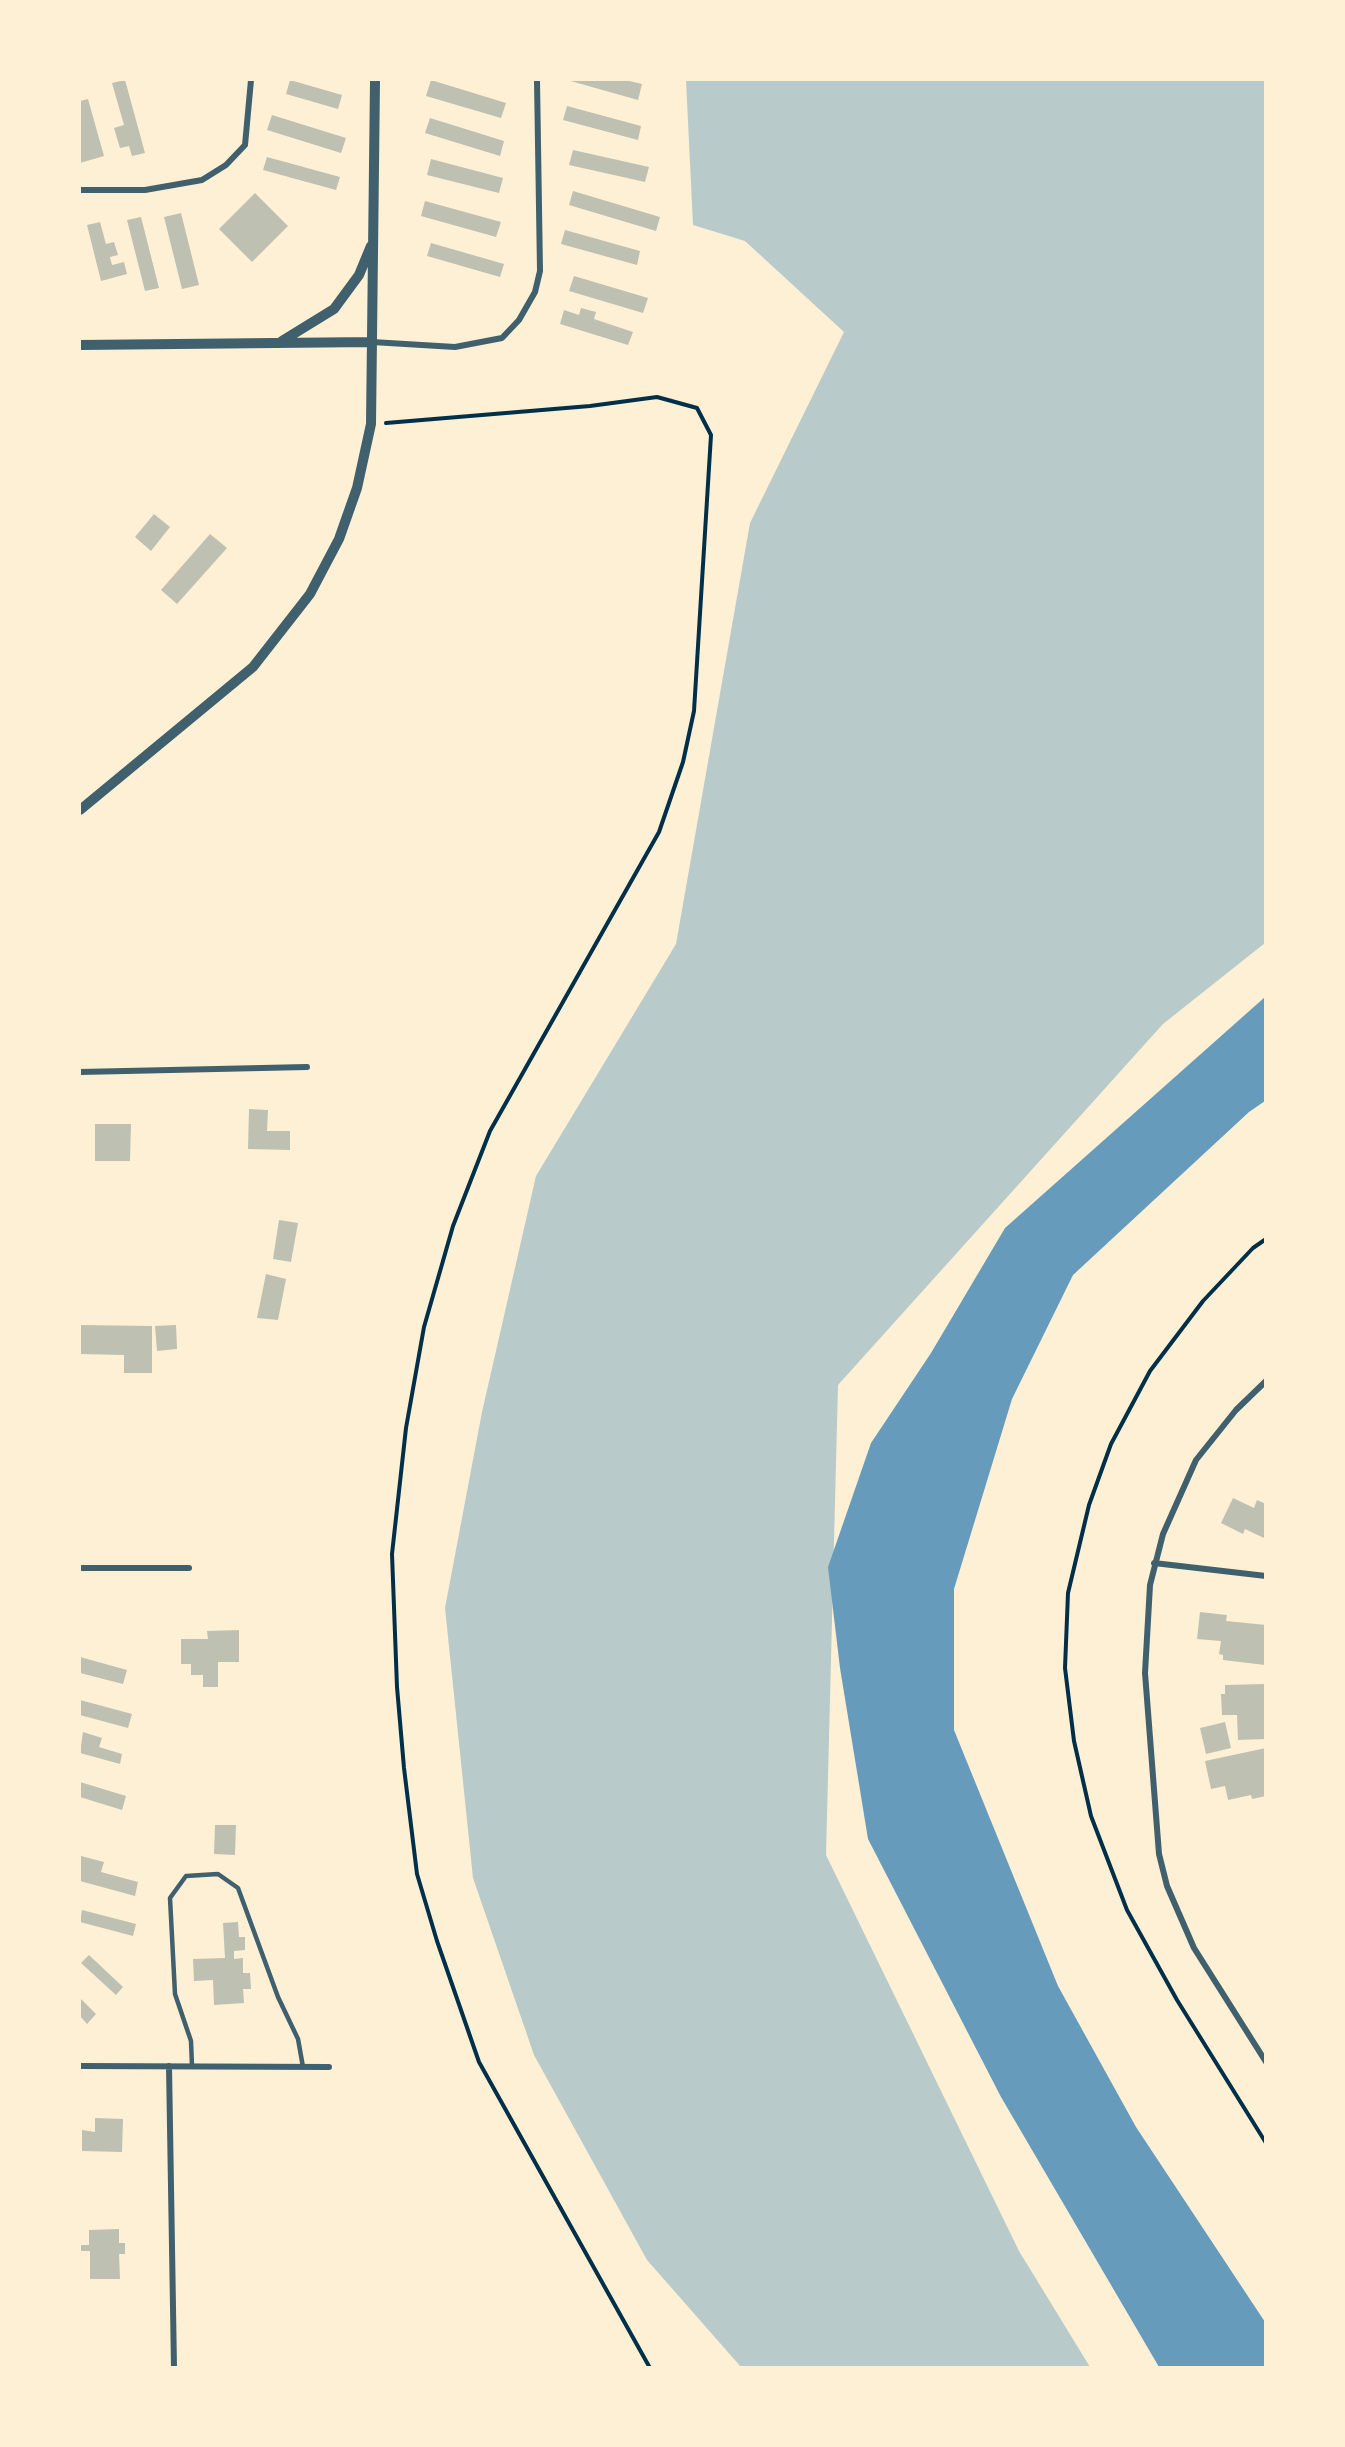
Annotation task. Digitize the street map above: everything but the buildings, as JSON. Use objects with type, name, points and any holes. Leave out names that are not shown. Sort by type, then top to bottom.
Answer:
[{"type":"street","points":[[80,190],[145,190],[202,180],[226,165],[245,145],[251,80]]},
{"type":"street","points":[[80,810],[253,667],[310,594],[339,539],[354,498],[371,424],[375,80]]},
{"type":"street","points":[[80,345],[372,342],[455,347],[502,338],[519,320],[534,292],[540,271],[537,80]]},
{"type":"street","points":[[280,342],[334,309],[359,275],[373,241]]},
{"type":"street","points":[[80,1072],[307,1067]]},
{"type":"street","points":[[1266,1380],[1236,1410],[1196,1460],[1162,1534],[1150,1585],[1146,1673],[1160,1854],[1167,1886],[1194,1948],[1266,2062]]},
{"type":"street","points":[[1154,1563],[1266,1576]]},
{"type":"street","points":[[80,1568],[189,1568]]},
{"type":"street","points":[[80,2066],[329,2067]]},
{"type":"street","points":[[169,2066],[174,2367]]},
{"type":"lane","points":[[192,2066],[191,2041],[175,1994],[170,1898],[186,1876],[218,1874],[238,1888],[278,1997],[298,2039],[303,2067]]},
{"type":"path","points":[[371,424],[590,406],[657,397],[697,408],[711,435],[694,711],[683,762],[659,832],[490,1131],[453,1226],[424,1327],[406,1428],[392,1554],[397,1687],[404,1768],[417,1874],[437,1941],[479,2062],[651,2367]]},
{"type":"shaded area","points":[[686,80],[1265,80],[1265,943],[1163,1024],[838,1385],[826,1855],[1019,2251],[1090,2367],[741,2367],[647,2260],[534,2055],[473,1878],[445,1608],[482,1412],[536,1176],[676,944],[750,523],[844,332],[745,241],[693,225]]},
{"type":"water","points":[[1265,997],[1265,1101],[1249,1112],[1073,1275],[1012,1399],[954,1589],[954,1730],[1058,1986],[1136,2127],[1265,2322],[1265,2367],[1159,2367],[1001,2097],[868,1839],[840,1668],[828,1567],[871,1443],[931,1353],[1005,1228]]}]
